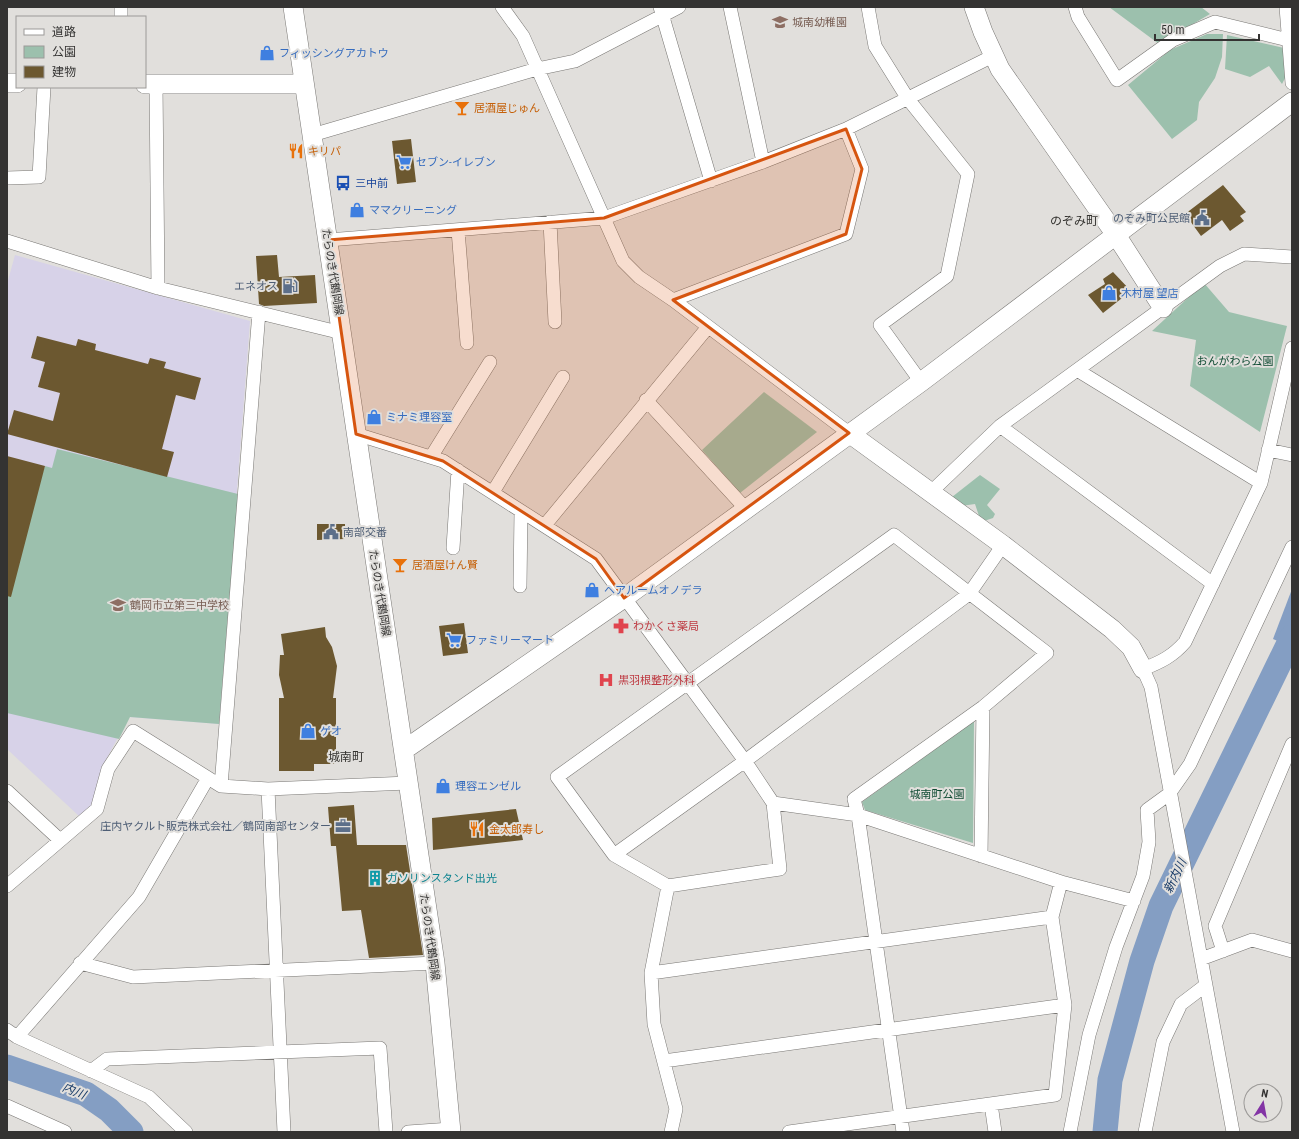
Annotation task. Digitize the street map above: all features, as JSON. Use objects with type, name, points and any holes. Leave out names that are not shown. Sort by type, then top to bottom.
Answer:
[{"type":"street","name":"たらのき代鶴岡線","points":[[293,7],[435,963],[451,1130]]},
{"type":"street","points":[[502,7],[523,36],[623,261],[639,277],[673,300],[849,433],[1003,546],[1112,629],[1131,647],[1151,687],[1169,794],[1233,1132]]},
{"type":"street","points":[[312,134],[537,69],[575,61],[652,22],[661,11],[679,7]]},
{"type":"street","points":[[730,7],[763,162]]},
{"type":"street","points":[[868,7],[875,46],[908,99],[968,174],[947,276],[880,325],[921,382]]},
{"type":"street","points":[[974,7],[993,56],[1116,235],[1163,308]]},
{"type":"street","points":[[1075,7],[1078,18],[1117,80],[1173,40],[1215,22],[1288,40]]},
{"type":"street","points":[[1286,7],[1292,83]]},
{"type":"street","points":[[661,11],[711,181]]},
{"type":"street","points":[[328,240],[604,218],[763,162],[846,129],[993,56]]},
{"type":"street","points":[[158,288],[151,84],[304,84]]},
{"type":"street","points":[[7,178],[39,177],[44,88]]},
{"type":"street","points":[[404,750],[624,598],[921,382],[1292,102]]},
{"type":"street","points":[[673,300],[846,234],[862,169],[846,129]]},
{"type":"street","points":[[550,222],[555,322]]},
{"type":"street","points":[[458,230],[467,342]]},
{"type":"street","points":[[7,241],[158,288],[342,333]]},
{"type":"street","points":[[931,492],[1000,426],[1220,266],[1244,254],[1292,257]]},
{"type":"street","points":[[222,786],[259,312]]},
{"type":"street","points":[[545,525],[708,326]]},
{"type":"street","points":[[1143,669],[1165,660],[1175,653],[1185,642],[1261,483],[1292,348]]},
{"type":"street","points":[[431,457],[490,362]]},
{"type":"street","points":[[1077,370],[1261,483]]},
{"type":"street","points":[[492,492],[563,377]]},
{"type":"street","points":[[646,400],[746,509]]},
{"type":"street","points":[[1000,426],[1212,584]]},
{"type":"street","points":[[356,434],[443,461],[596,559],[687,684],[744,761],[773,803],[780,869],[668,886],[614,855],[558,777],[687,684],[894,535],[1047,653],[983,707],[854,799],[858,815],[903,1132]]},
{"type":"street","points":[[1268,450],[1292,455]]},
{"type":"street","points":[[453,548],[458,470]]},
{"type":"street","points":[[520,586],[521,511]]},
{"type":"street","points":[[614,855],[744,761],[969,594],[1003,546]]},
{"type":"street","points":[[1070,1132],[1089,1035],[1116,947],[1143,876],[1149,842],[1147,810],[1169,794],[1190,764],[1292,547]]},
{"type":"street","points":[[981,856],[983,707]]},
{"type":"street","points":[[7,886],[97,809],[108,769],[133,731],[222,786],[268,789],[408,783]]},
{"type":"street","points":[[1224,950],[1215,926],[1292,744]]},
{"type":"street","points":[[186,1132],[148,1097],[12,1034],[80,963],[139,897],[208,778]]},
{"type":"street","points":[[268,789],[284,1132]]},
{"type":"street","points":[[7,790],[60,840]]},
{"type":"street","points":[[773,803],[858,815],[1061,882],[1134,901]]},
{"type":"street","points":[[789,1132],[1055,1095],[1065,1005],[1052,917],[1061,882]]},
{"type":"street","points":[[668,886],[651,973],[654,1024],[676,1109],[671,1132]]},
{"type":"street","points":[[651,973],[1052,917]]},
{"type":"street","points":[[1201,959],[1252,940],[1292,951]]},
{"type":"street","points":[[80,963],[133,977],[435,963]]},
{"type":"street","points":[[1145,1132],[1162,1042],[1181,1004],[1206,985]]},
{"type":"street","points":[[664,1061],[1065,1005]]},
{"type":"street","points":[[91,1071],[107,1059],[380,1048],[386,1132]]},
{"type":"street","points":[[991,1104],[995,1132]]},
{"type":"street","points":[[7,1106],[65,1132]]},
{"type":"street","points":[[408,1132],[451,1130]]},
{"type":"highlighted area","points":[[846,129],[862,169],[846,234],[673,300],[849,433],[624,598],[596,559],[443,461],[356,434],[328,240],[604,218]]},
{"type":"shaded area","name":"鶴岡市立第三中学校","points":[[15,255],[250,321],[219,724],[129,717],[102,767],[92,805],[79,816],[7,749],[7,284]]},
{"type":"green space","points":[[1109,7],[1201,7],[1210,14],[1159,44]]},
{"type":"green space","points":[[1207,34],[1223,34],[1222,57],[1215,78],[1199,102],[1197,120],[1172,139],[1128,85],[1170,50]]},
{"type":"green space","points":[[1227,35],[1284,48],[1285,78],[1282,84],[1269,66],[1250,77],[1225,69]]},
{"type":"green space","name":"おんがわら公園","points":[[1204,283],[1229,312],[1287,326],[1260,432],[1190,386],[1196,340],[1152,331]]},
{"type":"green space","points":[[764,392],[817,432],[740,493],[702,450]]},
{"type":"green space","points":[[57,449],[238,494],[219,724],[130,717],[119,739],[7,713],[7,575],[45,466],[52,468]]},
{"type":"green space","points":[[980,475],[1000,489],[987,505],[995,514],[993,518],[981,522],[975,504],[961,506],[952,497]]},
{"type":"green space","name":"城南町公園","points":[[974,721],[973,843],[865,810],[862,802]]},
{"type":"water","points":[[1292,589],[1292,647],[1273,639]]},
{"type":"building","name":"セブン-イレブン","points":[[411,139],[416,182],[397,184],[392,141]]},
{"type":"building","points":[[1223,185],[1246,212],[1240,216],[1244,221],[1230,231],[1222,220],[1201,236],[1185,214]]},
{"type":"building","points":[[277,255],[279,277],[315,275],[317,303],[264,306],[259,304],[256,256]]},
{"type":"building","name":"木村屋 望店","points":[[1113,272],[1131,291],[1103,313],[1088,295],[1105,284],[1103,279]]},
{"type":"building","points":[[37,336],[76,346],[78,339],[96,344],[95,350],[148,364],[150,358],[166,362],[164,368],[201,378],[195,400],[176,395],[162,449],[174,452],[167,477],[7,434],[14,410],[53,421],[60,393],[38,387],[45,362],[31,358]]},
{"type":"building","points":[[7,456],[45,466],[11,597],[7,596]]},
{"type":"building","name":"南部交番","points":[[317,524],[345,524],[345,539],[317,540]]},
{"type":"building","name":"ファミリーマート","points":[[464,623],[468,653],[443,656],[439,626]]},
{"type":"building","points":[[325,627],[326,637],[332,647],[337,666],[333,698],[336,698],[336,764],[314,764],[314,771],[279,771],[279,698],[284,698],[279,675],[280,655],[284,655],[281,634]]},
{"type":"building","name":"ガソリンスタンド出光","points":[[354,805],[357,845],[406,845],[423,955],[369,958],[361,910],[342,911],[336,846],[331,846],[328,807]]},
{"type":"building","name":"金太郎寿し","points":[[516,809],[523,840],[433,850],[432,818]]},
{"type":"waterway","name":"新内川","points":[[1105,1132],[1110,1080],[1142,961],[1161,906],[1292,637]]},
{"type":"waterway","name":"内川","points":[[7,1067],[86,1094],[109,1110],[131,1132]]},
{"type":"place","name":"城南幼稚園","points":[[780,22]]},
{"type":"place","name":"フィッシングアカトウ","points":[[267,53]]},
{"type":"place","name":"居酒屋じゅん","points":[[462,108]]},
{"type":"place","name":"キリパ","points":[[296,151]]},
{"type":"place","name":"セブン-イレブン","points":[[404,162]]},
{"type":"place","name":"三中前","points":[[343,183]]},
{"type":"place","name":"ママクリーニング","points":[[357,210]]},
{"type":"place","name":"のぞみ町公民館","points":[[1202,218]]},
{"type":"place","name":"エネオス","points":[[290,286]]},
{"type":"place","name":"木村屋 望店","points":[[1109,293]]},
{"type":"place","name":"ミナミ理容室","points":[[374,417]]},
{"type":"place","name":"南部交番","points":[[331,532]]},
{"type":"place","name":"居酒屋けん賢","points":[[400,565]]},
{"type":"place","name":"ヘアルームオノデラ","points":[[592,590]]},
{"type":"place","name":"鶴岡市立第三中学校","points":[[118,605]]},
{"type":"place","name":"わかくさ薬局","points":[[621,626]]},
{"type":"place","name":"ファミリーマート","points":[[454,640]]},
{"type":"place","name":"黒羽根整形外科","points":[[606,680]]},
{"type":"place","name":"ゲオ","points":[[308,731]]},
{"type":"place","name":"理容エンゼル","points":[[443,786]]},
{"type":"place","name":"庄内ヤクルト販売株式会社／鶴岡南部センター","points":[[343,826]]},
{"type":"place","name":"金太郎寿し","points":[[477,829]]},
{"type":"place","name":"ガソリンスタンド出光","points":[[375,878]]},
{"type":"district","name":"のぞみ町","points":[[1074,221]]},
{"type":"district","name":"城南町","points":[[346,757]]}]
